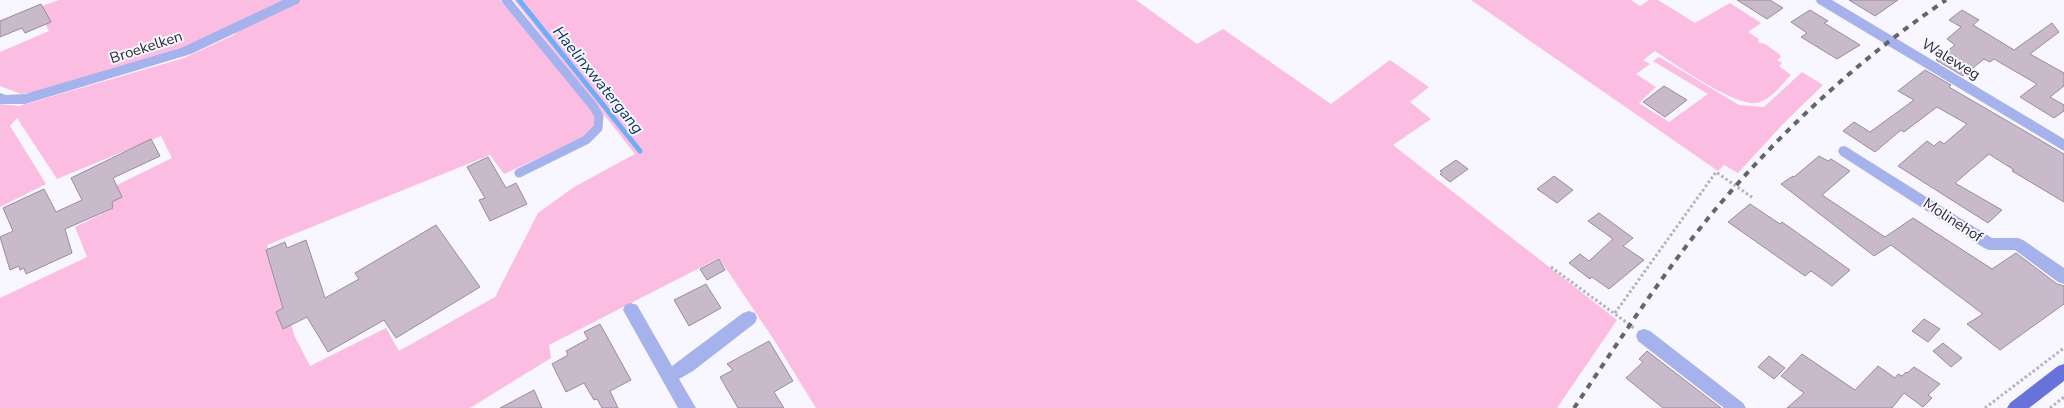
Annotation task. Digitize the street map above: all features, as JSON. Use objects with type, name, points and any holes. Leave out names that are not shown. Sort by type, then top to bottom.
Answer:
[{"type":"main road","points":[[2016,408],[2064,370]]},
{"type":"street","name":"Broekelken","points":[[0,98],[25,99],[167,58],[205,44],[294,0]]},
{"type":"street","name":"Waleweg","points":[[1822,0],[2064,146]]},
{"type":"street","name":"Molinehof","points":[[1846,151],[1989,244],[2018,244],[2064,277]]},
{"type":"street","points":[[631,310],[687,408]]},
{"type":"street","points":[[669,376],[687,366],[749,318]]},
{"type":"street","points":[[1644,336],[1737,408]]},
{"type":"lane","points":[[506,0],[600,116],[598,128],[586,140],[519,174]]},
{"type":"path","points":[[1615,313],[1716,172],[1753,198]]},
{"type":"path","points":[[1551,267],[1644,336]]},
{"type":"path","points":[[1985,408],[2064,348]]},
{"type":"path","points":[[2050,408],[2064,397]]},
{"type":"shaded area","points":[[59,0],[500,0],[590,108],[595,118],[594,128],[584,137],[504,174],[490,155],[267,245],[295,337],[310,366],[386,328],[399,351],[495,297],[538,213],[574,187],[635,154],[514,0],[1136,0],[1197,44],[1223,29],[1331,104],[1390,60],[1429,87],[1410,102],[1431,119],[1393,145],[1617,320],[1557,408],[816,408],[776,343],[719,258],[549,345],[551,358],[470,408],[0,408],[0,298],[87,257],[75,227],[114,208],[105,191],[172,158],[161,136],[57,179],[17,118],[10,126],[46,184],[0,207],[0,104],[19,106],[184,58],[236,34],[233,28],[177,52],[34,92],[21,94],[0,86],[0,52],[49,31],[37,8]]},
{"type":"shaded area","points":[[1471,0],[1631,0],[1640,6],[1649,0],[1658,0],[1695,23],[1730,3],[1761,23],[1748,32],[1759,39],[1758,42],[1765,44],[1779,54],[1781,57],[1777,60],[1782,63],[1779,66],[1791,75],[1775,92],[1761,102],[1746,102],[1734,98],[1690,74],[1655,51],[1643,60],[1650,64],[1636,74],[1656,87],[1639,103],[1669,122],[1708,94],[1653,61],[1659,57],[1739,105],[1764,107],[1802,72],[1823,85],[1784,123],[1738,173],[1724,165],[1718,171]]},
{"type":"building","points":[[1737,0],[1770,0],[1783,8],[1767,19]]},
{"type":"building","points":[[1849,0],[1898,0],[1875,16]]},
{"type":"building","points":[[41,4],[51,22],[25,33],[22,28],[0,37],[0,21]]},
{"type":"building","points":[[1810,10],[1828,21],[1824,23],[1860,45],[1837,59],[1801,37],[1807,33],[1791,22]]},
{"type":"building","points":[[1962,10],[1979,20],[1973,25],[2014,50],[2052,23],[2059,32],[2030,54],[2064,73],[2064,86],[2050,97],[2064,105],[2064,111],[2054,118],[2020,97],[2037,84],[1994,59],[1990,62],[1984,59],[1963,76],[1936,60],[1955,45],[1947,39],[1961,27],[1949,20]]},
{"type":"building","points":[[1925,70],[1951,85],[1949,87],[2064,154],[2064,202],[2012,171],[2014,170],[1989,154],[1955,183],[2002,210],[1988,223],[1898,166],[1927,141],[1934,146],[1940,141],[1944,144],[1967,124],[1937,107],[1904,132],[1901,130],[1875,152],[1843,131],[1854,122],[1870,132],[1914,100],[1898,91]]},
{"type":"building","points":[[1664,86],[1687,100],[1665,117],[1643,102]]},
{"type":"building","points":[[151,139],[160,156],[113,178],[122,197],[112,202],[113,208],[65,229],[72,253],[26,274],[24,268],[20,270],[19,266],[10,270],[0,237],[13,231],[3,208],[44,189],[56,212],[82,200],[71,178]]},
{"type":"building","points":[[1819,156],[1828,161],[1831,159],[1850,171],[1822,195],[1885,237],[1913,218],[1992,269],[2016,253],[2057,284],[2064,286],[2064,304],[2000,350],[1967,324],[1983,314],[1891,245],[1874,256],[1781,184],[1794,177]]},
{"type":"building","points":[[488,157],[506,188],[516,183],[527,204],[490,221],[479,200],[485,198],[467,167]]},
{"type":"building","points":[[1456,160],[1468,169],[1450,182],[1440,174],[1442,172],[1440,171]]},
{"type":"building","points":[[1554,176],[1573,190],[1557,203],[1537,189]]},
{"type":"building","points":[[1750,204],[1780,224],[1782,222],[1850,270],[1832,286],[1811,271],[1805,276],[1728,222]]},
{"type":"building","points":[[1599,213],[1633,238],[1623,246],[1644,260],[1609,289],[1592,277],[1590,279],[1569,263],[1580,254],[1589,261],[1613,239],[1588,221]]},
{"type":"building","points":[[436,225],[480,287],[396,338],[384,320],[328,352],[307,317],[283,329],[276,312],[283,308],[266,250],[285,242],[287,248],[306,240],[325,298],[359,279],[355,273]]},
{"type":"building","points":[[719,259],[725,270],[707,280],[700,269]]},
{"type":"building","points":[[706,284],[721,308],[689,326],[674,300]]},
{"type":"building","points":[[1924,319],[1940,329],[1928,342],[1912,331]]},
{"type":"building","points":[[600,324],[631,380],[610,391],[618,408],[602,408],[597,399],[594,400],[584,383],[566,392],[552,364],[568,355],[566,351],[588,339],[584,332]]},
{"type":"building","points":[[769,341],[793,381],[774,392],[784,408],[738,408],[720,377],[733,370],[727,364]]},
{"type":"building","points":[[1943,343],[1962,358],[1951,367],[1933,351]]},
{"type":"building","points":[[1647,351],[1721,408],[1663,408],[1626,378],[1643,362],[1639,359]]},
{"type":"building","points":[[1802,354],[1855,390],[1878,366],[1895,378],[1898,374],[1902,376],[1914,367],[1940,384],[1928,395],[1932,398],[1923,407],[1904,393],[1892,408],[1787,408],[1804,393],[1781,376]]},
{"type":"building","points":[[1769,356],[1785,368],[1774,379],[1758,367]]},
{"type":"building","points":[[534,390],[542,408],[500,408]]},
{"type":"waterway","name":"Haelinxwatergang","points":[[519,0],[640,151]]},
{"type":"railway","points":[[1574,408],[1677,259],[1740,181],[1794,124],[1852,71],[1946,0]]}]
